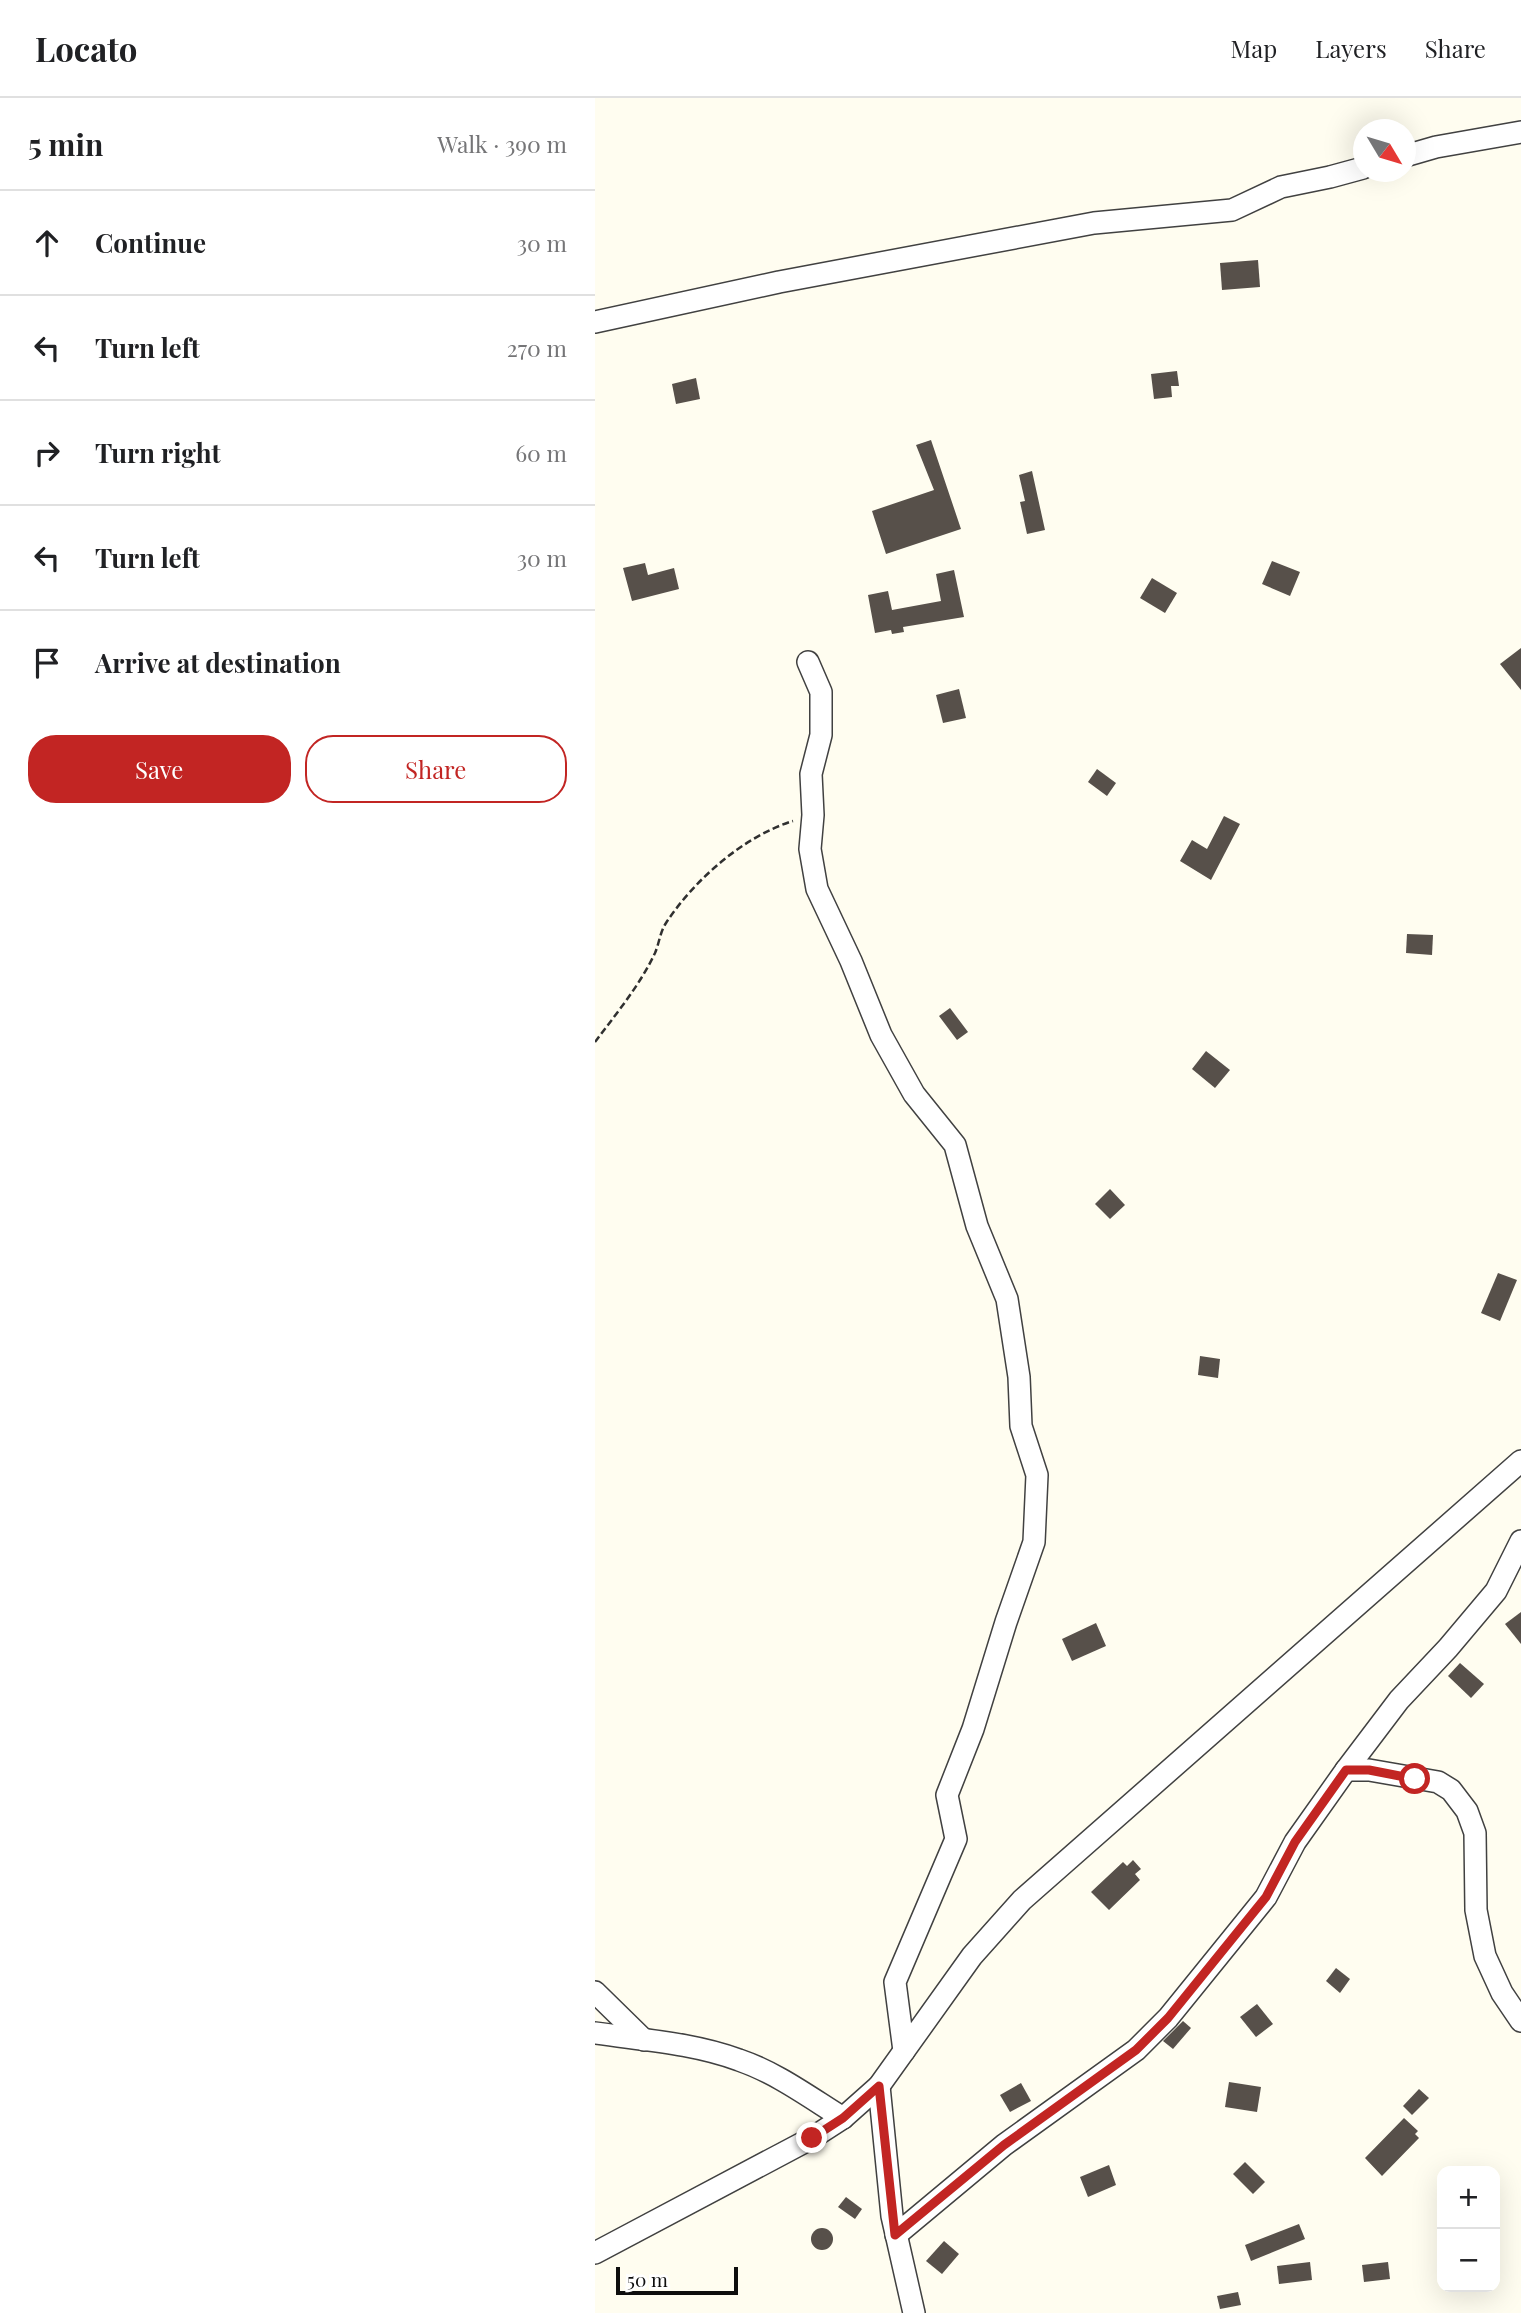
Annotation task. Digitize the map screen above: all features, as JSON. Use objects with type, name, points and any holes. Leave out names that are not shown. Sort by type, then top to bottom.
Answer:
[{"type":"street","points":[[1416,153],[1521,132]]},
{"type":"street","points":[[595,323],[779,282],[1094,223],[1232,210],[1281,187],[1353,170]]},
{"type":"street","points":[[809,662],[821,692],[821,735],[811,774],[813,815],[810,849],[817,889],[851,961],[881,1035],[914,1094],[955,1144],[978,1226],[1007,1299],[1019,1377],[1021,1426],[1037,1475],[1034,1542],[973,1729],[947,1794],[956,1839],[895,1982],[904,2051]]},
{"type":"street","points":[[595,2253],[812,2138],[843,2118],[879,2086],[972,1956],[1022,1900],[1521,1461]]},
{"type":"street","points":[[895,2235],[1004,2145],[1136,2050],[1168,2018],[1266,1897],[1295,1842],[1399,1700],[1496,1591],[1521,1541]]},
{"type":"street","points":[[1346,1770],[1369,1770],[1438,1782],[1451,1790],[1467,1811],[1475,1833],[1476,1910],[1485,1956],[1502,1993],[1521,2021]]},
{"type":"street","points":[[595,1992],[644,2040]]},
{"type":"street","points":[[595,2033],[681,2045],[739,2059],[780,2078],[843,2118]]},
{"type":"street","points":[[879,2086],[895,2235],[914,2313]]},
{"type":"path","points":[[595,1042],[625,1002],[655,954],[665,925],[701,881],[728,856],[771,828],[813,815]]},
{"type":"building","points":[[1258,260],[1260,287],[1222,290],[1220,263]]},
{"type":"building","points":[[1177,371],[1179,386],[1171,386],[1172,397],[1154,399],[1151,374]]},
{"type":"building","points":[[696,378],[700,399],[676,404],[672,384]]},
{"type":"building","points":[[931,440],[961,529],[886,554],[872,511],[934,490],[916,445]]},
{"type":"building","points":[[1032,471],[1045,530],[1027,534],[1020,502],[1025,501],[1019,475]]},
{"type":"building","points":[[1272,561],[1300,572],[1290,596],[1262,584]]},
{"type":"building","points":[[645,563],[648,575],[674,568],[679,589],[632,601],[623,568]]},
{"type":"building","points":[[954,570],[964,617],[903,627],[904,632],[892,634],[891,630],[875,633],[868,595],[888,591],[892,610],[941,601],[936,574]]},
{"type":"building","points":[[1152,578],[1177,593],[1165,613],[1140,598]]},
{"type":"building","points":[[1521,648],[1521,690],[1500,664]]},
{"type":"building","points":[[959,689],[966,718],[943,723],[936,695]]},
{"type":"building","points":[[1097,769],[1116,783],[1107,796],[1088,782]]},
{"type":"building","points":[[1224,816],[1240,824],[1211,880],[1180,861],[1192,840],[1207,849]]},
{"type":"building","points":[[1407,934],[1433,935],[1432,955],[1406,953]]},
{"type":"building","points":[[950,1008],[968,1032],[957,1040],[939,1016]]},
{"type":"building","points":[[1206,1051],[1230,1070],[1215,1088],[1192,1069]]},
{"type":"building","points":[[1110,1189],[1125,1205],[1110,1219],[1095,1204]]},
{"type":"building","points":[[1498,1273],[1517,1280],[1500,1321],[1481,1313]]},
{"type":"building","points":[[1200,1356],[1220,1359],[1218,1378],[1198,1375]]},
{"type":"building","points":[[1521,1612],[1521,1644],[1505,1624]]},
{"type":"building","points":[[1096,1623],[1106,1646],[1072,1661],[1062,1639]]},
{"type":"building","points":[[1460,1663],[1484,1684],[1471,1698],[1448,1676]]},
{"type":"building","points":[[1133,1860],[1141,1869],[1135,1874],[1140,1880],[1109,1910],[1091,1892],[1123,1862],[1127,1866]]},
{"type":"building","points":[[1336,1968],[1350,1979],[1340,1993],[1326,1981]]},
{"type":"building","points":[[1257,2004],[1273,2024],[1256,2037],[1240,2017]]},
{"type":"building","points":[[1183,2021],[1191,2028],[1173,2049],[1163,2041]]},
{"type":"building","points":[[1229,2082],[1261,2087],[1257,2112],[1225,2107]]},
{"type":"building","points":[[1021,2083],[1031,2101],[1010,2112],[1000,2095]]},
{"type":"building","points":[[1419,2089],[1429,2098],[1412,2115],[1403,2106]]},
{"type":"building","points":[[1404,2118],[1418,2131],[1415,2134],[1419,2138],[1382,2176],[1365,2158]]},
{"type":"building","points":[[1245,2162],[1265,2182],[1253,2194],[1233,2174]]},
{"type":"building","points":[[1109,2165],[1116,2185],[1088,2197],[1080,2177]]},
{"type":"building","points":[[846,2197],[862,2209],[855,2219],[838,2207]]},
{"type":"building","points":[[1299,2224],[1305,2239],[1251,2261],[1245,2245]]},
{"type":"building","points":[[822,2228],[830,2231],[833,2239],[830,2247],[822,2250],[814,2247],[811,2239],[814,2231]]},
{"type":"building","points":[[944,2241],[959,2254],[942,2274],[926,2261]]},
{"type":"building","points":[[1310,2262],[1312,2280],[1279,2284],[1277,2266]]},
{"type":"building","points":[[1388,2262],[1390,2279],[1364,2282],[1362,2265]]},
{"type":"building","points":[[1238,2292],[1241,2305],[1220,2309],[1217,2296]]},
{"type":"route","points":[[812,2138],[843,2118],[879,2086],[895,2235],[1004,2145],[1136,2050],[1168,2018],[1266,1897],[1295,1842],[1346,1770],[1369,1770],[1415,1779]]}]
